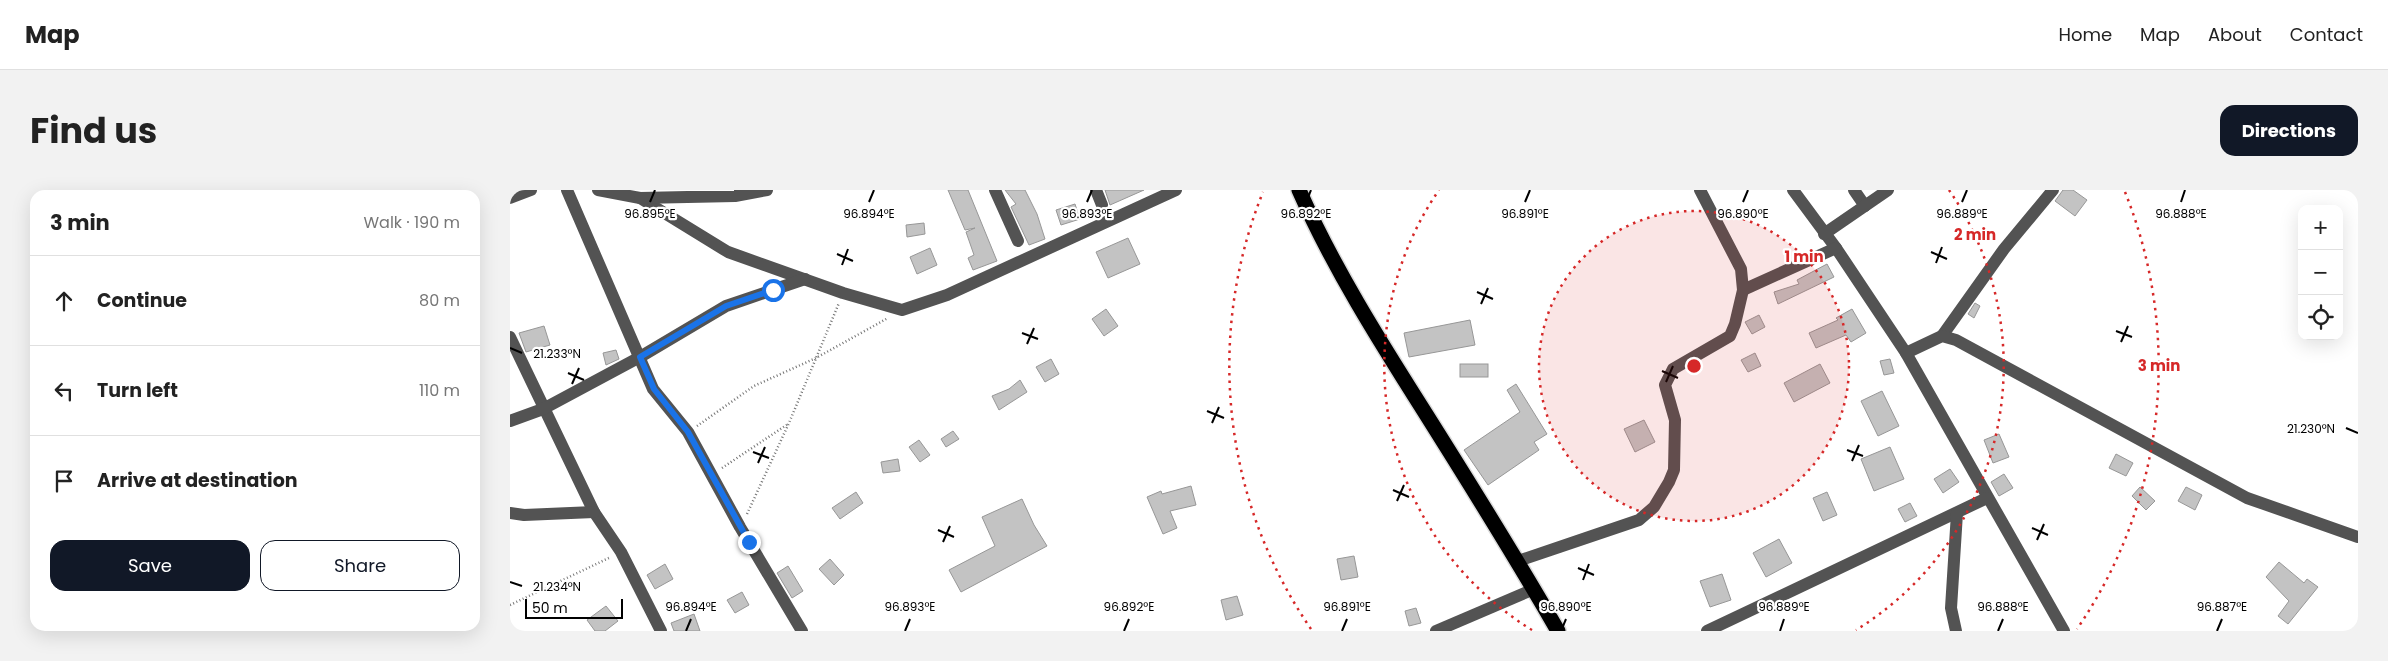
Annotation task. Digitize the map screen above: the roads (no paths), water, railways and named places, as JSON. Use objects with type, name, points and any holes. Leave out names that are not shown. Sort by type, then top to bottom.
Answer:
[{"type":"highway","points":[[1299,190],[1319,234],[1382,344],[1518,561],[1558,631]]},
{"type":"street","points":[[510,198],[531,190]]},
{"type":"street","points":[[567,190],[654,389],[688,432],[740,527],[802,631]]},
{"type":"street","points":[[598,190],[640,198],[735,196],[767,190]]},
{"type":"street","points":[[996,190],[1018,241]]},
{"type":"street","points":[[1096,190],[1102,205]]},
{"type":"street","points":[[640,198],[728,252],[843,293],[902,310],[947,295],[1176,190]]},
{"type":"street","points":[[1518,561],[1627,526],[1639,520],[1654,507],[1669,482],[1674,470],[1675,420],[1665,386],[1668,376],[1674,369],[1730,336],[1735,324],[1743,290],[1741,269],[1700,190]]},
{"type":"street","points":[[1793,190],[1836,248],[1906,353],[2064,631]]},
{"type":"street","points":[[1854,190],[1865,206]]},
{"type":"street","points":[[1824,234],[1888,190]]},
{"type":"street","points":[[1906,353],[1942,336],[2004,249],[2053,190]]},
{"type":"street","points":[[1743,290],[1836,248]]},
{"type":"street","points":[[510,421],[543,409],[640,357],[726,306],[805,279]]},
{"type":"street","points":[[1942,336],[1956,340],[2246,498],[2358,537]]},
{"type":"street","points":[[510,337],[594,512],[621,552],[661,631]]},
{"type":"street","points":[[1707,631],[1988,498]]},
{"type":"street","points":[[510,513],[524,515],[594,512]]},
{"type":"street","points":[[1956,631],[1951,608],[1957,513]]},
{"type":"street","points":[[1439,630],[1534,589]]}]
